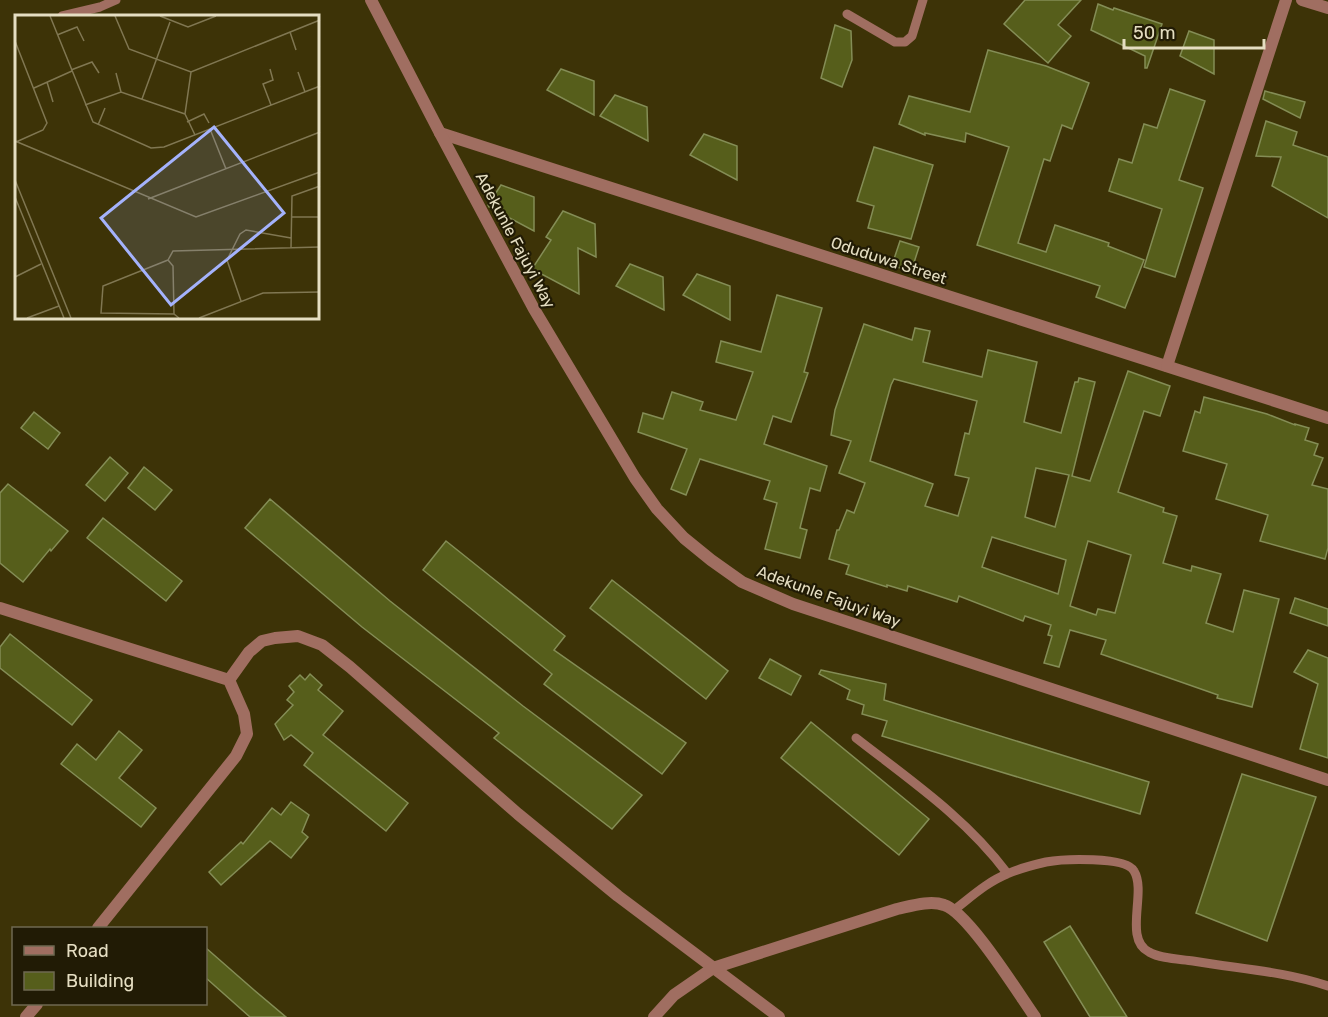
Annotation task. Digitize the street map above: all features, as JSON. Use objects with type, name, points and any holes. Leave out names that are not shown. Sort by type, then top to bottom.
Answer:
[{"type":"street","name":"Adekunle Fajuyi Way","points":[[371,0],[534,309],[635,478],[657,509],[677,531],[711,560],[742,582],[793,604],[1328,780]]},
{"type":"street","points":[[1167,366],[1286,0]]},
{"type":"street","points":[[1302,0],[1328,8]]},
{"type":"street","name":"Oduduwa Street","points":[[440,134],[1328,418]]},
{"type":"street","points":[[0,608],[229,680],[244,714],[247,735],[236,756],[99,927]]},
{"type":"street","points":[[229,680],[249,652],[262,641],[298,636],[322,645],[518,814],[618,896],[779,1017]]},
{"type":"street","points":[[654,1017],[674,995],[713,968],[897,909],[922,904],[943,904],[954,910],[994,957],[1035,1017]]},
{"type":"street","points":[[26,1017],[36,1005]]},
{"type":"lane","points":[[67,15],[100,8],[116,0]]},
{"type":"lane","points":[[846,14],[895,42],[905,42],[912,36],[923,0]]},
{"type":"lane","points":[[856,738],[953,813],[980,839],[1007,873]]},
{"type":"lane","points":[[954,910],[987,884],[1007,873],[1048,862],[1110,860],[1124,864],[1135,872],[1138,884],[1136,933],[1139,943],[1150,953],[1232,968],[1284,974],[1328,986]]},
{"type":"building","points":[[1025,0],[1081,0],[1058,25],[1071,36],[1048,63],[1004,24]]},
{"type":"building","points":[[1098,4],[1162,24],[1147,68],[1145,68],[1145,56],[1091,30]]},
{"type":"building","points":[[835,25],[851,31],[852,60],[842,87],[821,78]]},
{"type":"building","points":[[1189,31],[1214,40],[1214,74],[1180,56]]},
{"type":"building","points":[[988,50],[1046,66],[1089,83],[1072,129],[1062,125],[1050,161],[1044,159],[1018,243],[1046,252],[1055,225],[1109,243],[1108,246],[1144,260],[1125,308],[1096,297],[1100,286],[977,245],[1009,147],[966,133],[965,142],[925,133],[925,135],[899,124],[909,96],[970,112]]},
{"type":"building","points":[[561,69],[594,81],[594,115],[547,90]]},
{"type":"building","points":[[1170,89],[1205,101],[1179,180],[1203,188],[1175,277],[1144,267],[1162,209],[1109,191],[1119,159],[1132,163],[1144,124],[1157,128]]},
{"type":"building","points":[[1265,91],[1305,102],[1300,118],[1263,99]]},
{"type":"building","points":[[615,95],[647,107],[648,141],[600,116]]},
{"type":"building","points":[[1266,121],[1297,132],[1293,145],[1328,157],[1328,218],[1272,186],[1281,157],[1256,156]]},
{"type":"building","points":[[704,134],[737,146],[737,180],[690,155]]},
{"type":"building","points":[[874,147],[933,165],[911,239],[868,228],[874,206],[857,201]]},
{"type":"building","points":[[501,185],[534,197],[534,231],[489,207],[488,205]]},
{"type":"building","points":[[563,211],[595,224],[596,257],[578,248],[579,294],[532,269],[551,240],[546,237]]},
{"type":"building","points":[[900,241],[919,247],[911,272],[892,265]]},
{"type":"building","points":[[630,264],[663,277],[664,310],[616,286]]},
{"type":"building","points":[[697,274],[730,286],[730,320],[683,295]]},
{"type":"building","points":[[777,295],[822,308],[804,372],[808,373],[791,422],[773,416],[764,444],[827,466],[820,491],[810,488],[800,528],[807,530],[800,558],[765,549],[777,503],[764,499],[770,481],[700,459],[686,495],[671,489],[687,449],[638,432],[643,413],[663,419],[672,392],[703,402],[700,410],[736,420],[753,372],[716,362],[721,341],[761,352]]},
{"type":"building","points":[[864,324],[912,340],[915,328],[930,331],[923,362],[982,377],[988,350],[1037,362],[1024,422],[1061,433],[1075,382],[1078,382],[1079,378],[1095,382],[1072,476],[1090,481],[1128,371],[1170,386],[1160,416],[1144,411],[1118,492],[1164,508],[1163,512],[1177,516],[1163,563],[1191,571],[1192,566],[1221,574],[1206,623],[1233,632],[1244,590],[1279,599],[1252,707],[1217,698],[1218,695],[1101,654],[1106,640],[1070,630],[1059,667],[1044,663],[1052,636],[1048,635],[1051,625],[1025,616],[1023,621],[959,596],[957,602],[908,586],[907,591],[846,574],[849,565],[829,559],[837,530],[847,510],[854,513],[865,483],[839,473],[851,441],[831,435],[835,410]],"holes":[[[894,379],[977,401],[969,434],[965,433],[955,475],[969,478],[958,516],[925,506],[933,484],[870,461]],[[1036,468],[1069,475],[1055,527],[1025,517]],[[992,537],[1066,560],[1058,594],[982,567]],[[1088,541],[1131,555],[1115,613],[1098,609],[1096,615],[1070,606]]]},
{"type":"building","points":[[1204,397],[1309,428],[1305,440],[1318,444],[1314,455],[1323,458],[1312,485],[1328,489],[1328,548],[1325,559],[1260,541],[1268,515],[1216,499],[1227,464],[1183,451],[1195,411],[1200,413]]},
{"type":"building","points":[[34,412],[60,433],[48,449],[21,428]]},
{"type":"building","points":[[110,457],[128,473],[105,501],[86,485]]},
{"type":"building","points":[[144,467],[172,490],[155,510],[128,488]]},
{"type":"building","points":[[8,484],[68,531],[23,582],[0,563],[0,493]]},
{"type":"building","points":[[270,499],[390,601],[523,706],[642,795],[612,829],[494,738],[499,733],[362,627],[245,528]]},
{"type":"building","points":[[103,518],[182,581],[166,601],[87,538]]},
{"type":"building","points":[[446,541],[565,636],[554,650],[686,743],[662,774],[544,684],[552,674],[423,570]]},
{"type":"building","points":[[612,580],[728,671],[706,699],[590,608]]},
{"type":"building","points":[[1295,598],[1328,609],[1328,626],[1290,613]]},
{"type":"building","points":[[10,634],[92,700],[72,725],[0,668],[0,647]]},
{"type":"building","points":[[1308,650],[1328,658],[1328,758],[1300,749],[1318,684],[1294,672]]},
{"type":"building","points":[[770,659],[801,676],[791,695],[759,678]]},
{"type":"building","points":[[821,670],[886,684],[884,700],[1149,782],[1140,814],[882,736],[887,721],[862,714],[864,705],[847,699],[850,690],[819,674]]},
{"type":"building","points":[[310,674],[322,685],[318,690],[343,711],[323,735],[408,803],[386,831],[304,765],[313,753],[291,735],[284,740],[275,724],[293,705],[287,700],[294,692],[289,686],[300,675],[305,680]]},
{"type":"building","points":[[811,722],[929,819],[899,855],[781,758]]},
{"type":"building","points":[[119,731],[142,750],[119,778],[156,808],[141,827],[61,764],[77,744],[96,760]]},
{"type":"building","points":[[1242,774],[1316,797],[1267,941],[1196,913]]},
{"type":"building","points":[[291,802],[309,815],[302,832],[308,837],[291,858],[270,841],[221,885],[209,872],[241,842],[243,844],[272,808],[281,815]]},
{"type":"building","points":[[1070,926],[1127,1017],[1090,1017],[1044,942]]},
{"type":"building","points":[[207,949],[286,1017],[250,1017],[207,979]]}]
